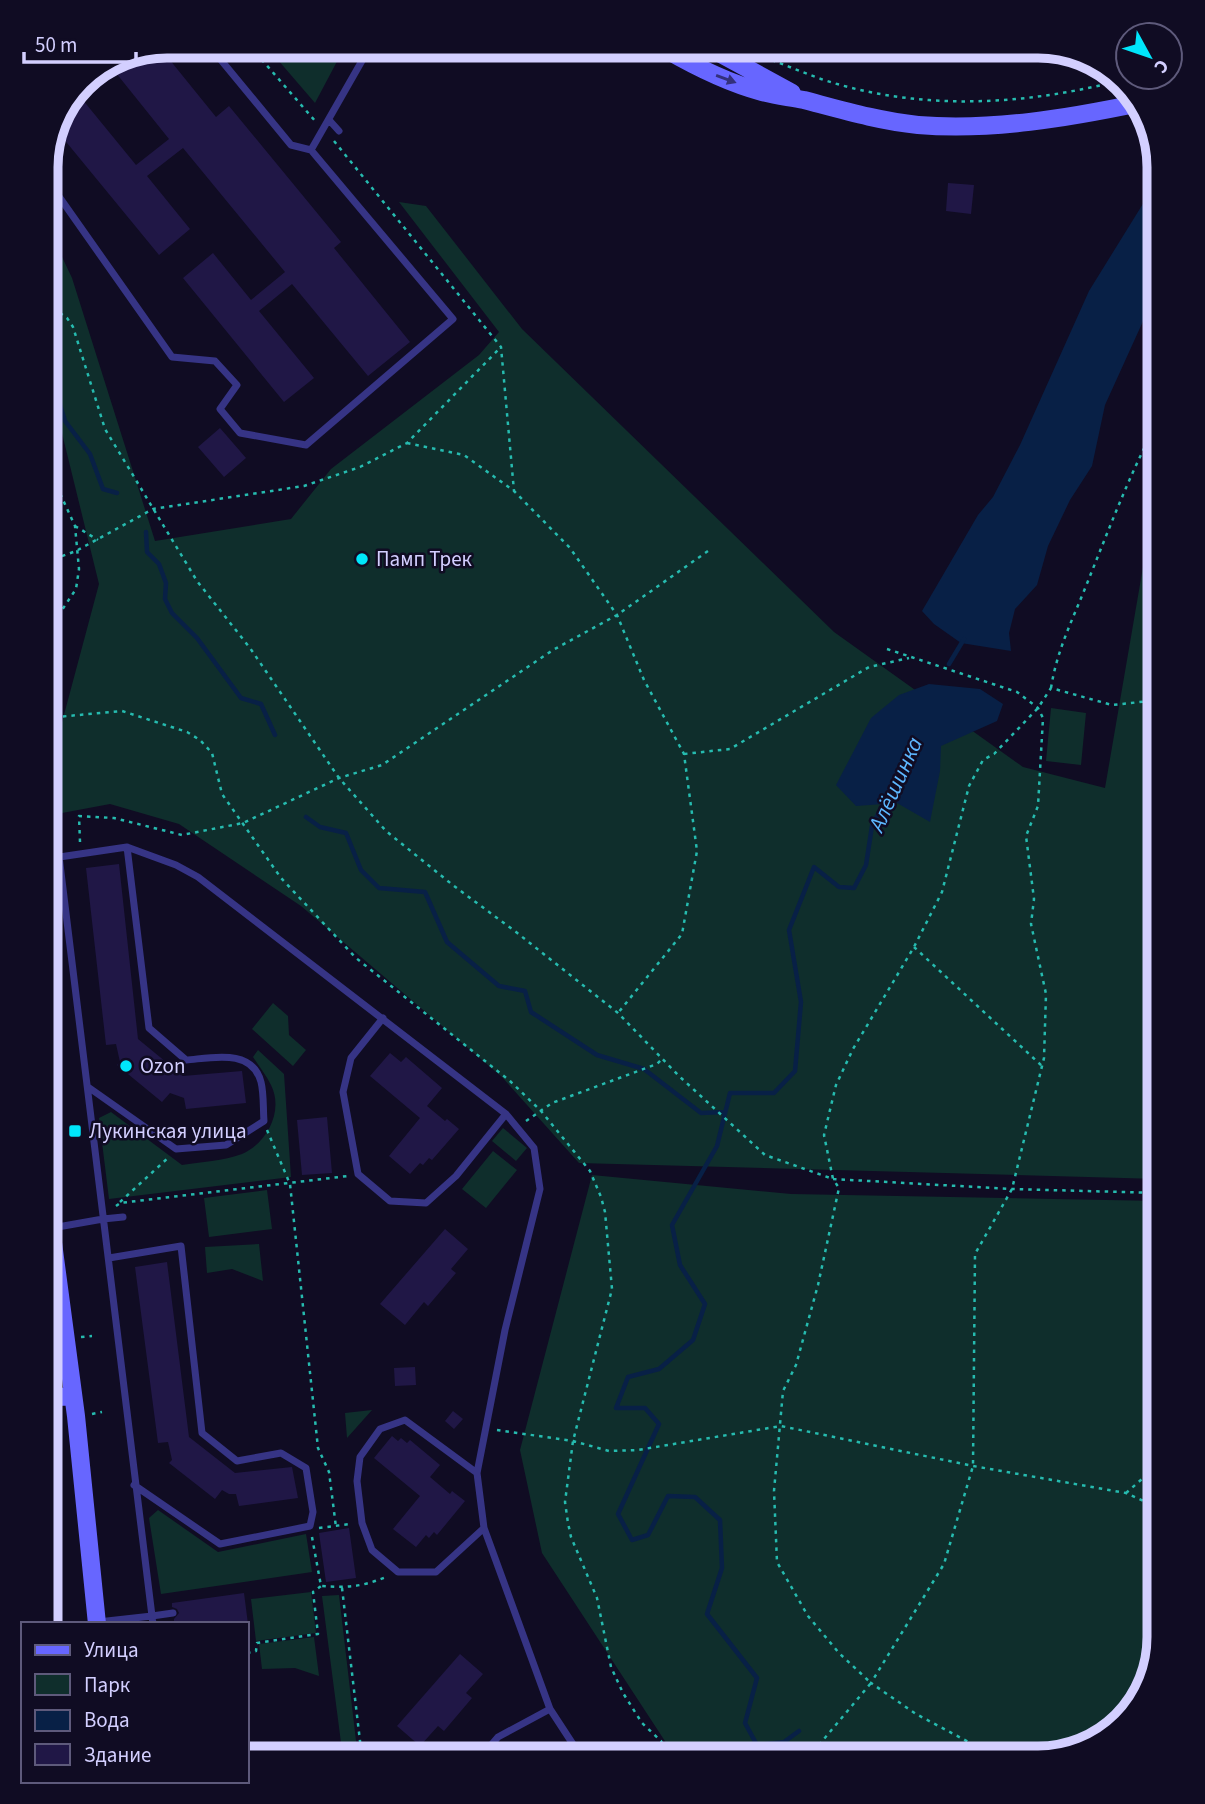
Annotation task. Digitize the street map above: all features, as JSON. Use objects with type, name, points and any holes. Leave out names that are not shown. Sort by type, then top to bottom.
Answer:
[{"type":"main road","points":[[682,58],[719,77],[763,92],[877,119],[957,127],[1083,115],[1129,105]]},
{"type":"main road","points":[[728,58],[804,100]]},
{"type":"main road","points":[[58,1278],[76,1416],[97,1622]]},
{"type":"main road","points":[[58,1397],[72,1396]]},
{"type":"lane","points":[[58,195],[172,357],[215,361],[237,385],[220,409],[240,433],[306,445],[453,319],[311,150],[291,145],[219,58]]},
{"type":"lane","points":[[311,150],[364,58]]},
{"type":"lane","points":[[330,121],[339,131]]},
{"type":"lane","points":[[88,1087],[176,1149],[226,1145],[264,1121],[261,1080],[247,1062],[229,1056],[186,1060],[149,1028],[127,847]]},
{"type":"lane","points":[[152,1620],[59,856],[127,847],[176,865],[198,877],[506,1114],[534,1148],[540,1189],[505,1330],[477,1474],[484,1528],[551,1709],[574,1746]]},
{"type":"lane","points":[[383,1018],[351,1058],[343,1092],[358,1174],[390,1201],[426,1203],[456,1175],[506,1114]]},
{"type":"lane","points":[[58,1227],[122,1217]]},
{"type":"lane","points":[[109,1258],[181,1247],[202,1433],[237,1461],[281,1453],[306,1468],[313,1512],[310,1526],[220,1544],[134,1485]]},
{"type":"lane","points":[[477,1474],[405,1420],[380,1429],[360,1457],[357,1481],[362,1522],[372,1550],[398,1572],[436,1572],[484,1528]]},
{"type":"lane","points":[[115,1622],[152,1620],[173,1613]]},
{"type":"lane","points":[[490,1746],[498,1737],[551,1709]]},
{"type":"path","points":[[260,58],[318,125]]},
{"type":"path","points":[[768,58],[822,79],[882,94],[958,102],[1069,94],[1109,84]]},
{"type":"path","points":[[58,312],[73,327],[105,429],[153,509],[197,581],[250,648],[339,778],[386,831],[618,1013],[765,1155],[833,1179],[1012,1189],[1147,1193]]},
{"type":"path","points":[[58,558],[98,540],[153,509],[304,486],[360,467],[407,443],[501,347]]},
{"type":"path","points":[[407,443],[464,456],[514,491],[570,548],[617,615],[644,680],[684,754],[697,850],[682,934],[618,1013]]},
{"type":"path","points":[[976,1746],[916,1714],[872,1683],[839,1653],[808,1616],[777,1562],[774,1491],[783,1391],[796,1365],[818,1285],[839,1188],[833,1179],[824,1135],[836,1085],[853,1049],[914,947],[942,892],[969,786],[983,760],[994,754],[1038,708],[1051,688],[1063,638],[1133,469],[1147,443]]},
{"type":"path","points":[[58,489],[75,526],[79,569],[76,589],[58,620]]},
{"type":"path","points":[[75,526],[98,540]]},
{"type":"path","points":[[80,855],[79,816],[114,818],[182,835],[243,823],[339,778],[382,765],[553,650],[617,615],[708,551]]},
{"type":"path","points":[[818,1746],[872,1683],[944,1564],[973,1466],[975,1254],[1012,1189],[1042,1066],[1046,994],[1031,924],[1034,899],[1026,836],[1038,806],[1043,718],[1038,708],[1017,692],[887,649]]},
{"type":"path","points":[[684,754],[730,749],[869,667],[909,658]]},
{"type":"path","points":[[1051,688],[1112,705],[1147,701]]},
{"type":"path","points":[[914,947],[1042,1066]]},
{"type":"path","points":[[518,1127],[552,1103],[657,1064],[663,1058]]},
{"type":"path","points":[[264,1121],[290,1184],[318,1448],[329,1472],[336,1527]]},
{"type":"path","points":[[103,1219],[176,1149]]},
{"type":"path","points":[[120,1203],[358,1174]]},
{"type":"path","points":[[486,1428],[573,1441],[609,1451],[638,1450],[781,1426],[973,1466],[1126,1493],[1147,1502]]},
{"type":"path","points":[[1126,1493],[1147,1475]]},
{"type":"path","points":[[321,1586],[310,1526],[320,1529],[347,1525]]},
{"type":"path","points":[[248,1653],[256,1651],[257,1643],[318,1634],[313,1592],[321,1586],[364,1586],[398,1572]]},
{"type":"path","points":[[342,1588],[361,1746]]},
{"type":"green space","points":[[276,58],[339,58],[315,103]]},
{"type":"green space","points":[[399,202],[426,206],[522,329],[834,632],[1023,767],[1105,788],[1147,544],[1147,1179],[579,1163],[502,1077],[301,906],[179,824],[110,804],[58,814],[58,737],[99,584],[58,417],[58,248],[72,278],[155,541],[291,519],[331,469],[479,355],[499,332]]},
{"type":"green space","points":[[1051,708],[1086,713],[1081,765],[1046,761]]},
{"type":"green space","points":[[273,1003],[288,1016],[289,1035],[306,1050],[293,1066],[252,1029]]},
{"type":"green space","points":[[258,1050],[284,1074],[291,1177],[109,1199],[99,1118],[111,1112],[182,1165],[242,1154],[259,1142],[271,1125],[275,1095],[253,1057]]},
{"type":"green space","points":[[503,1128],[527,1148],[516,1161],[492,1141]]},
{"type":"green space","points":[[493,1151],[517,1170],[486,1208],[462,1189]]},
{"type":"green space","points":[[592,1175],[791,1194],[1147,1201],[1146,1652],[1139,1679],[1125,1704],[1105,1724],[1080,1738],[1066,1743],[1038,1746],[668,1746],[542,1553],[520,1450]]},
{"type":"green space","points":[[267,1190],[272,1229],[209,1237],[204,1198]]},
{"type":"green space","points":[[259,1244],[263,1281],[232,1269],[207,1273],[205,1247]]},
{"type":"green space","points":[[372,1410],[347,1438],[345,1413]]},
{"type":"green space","points":[[158,1510],[218,1552],[306,1534],[312,1572],[161,1594],[149,1518]]},
{"type":"green space","points":[[311,1592],[316,1633],[256,1641],[251,1599]]},
{"type":"green space","points":[[339,1595],[357,1746],[341,1746],[322,1596]]},
{"type":"green space","points":[[314,1637],[319,1676],[295,1668],[262,1669],[259,1644]]},
{"type":"water","points":[[1147,197],[1147,312],[1105,405],[1092,466],[1070,500],[1048,546],[1037,585],[1015,609],[1009,633],[1011,651],[961,643],[934,624],[922,611],[978,515],[993,497],[1020,445],[1089,291]]},
{"type":"water","points":[[929,684],[980,689],[1003,704],[997,721],[941,746],[940,771],[930,822],[897,803],[856,806],[836,785],[871,718],[899,695]]},
{"type":"building","points":[[168,58],[216,117],[229,106],[341,242],[334,248],[410,342],[368,376],[292,284],[259,311],[314,378],[284,402],[183,278],[213,253],[251,300],[285,272],[183,148],[147,176],[190,229],[159,255],[62,137],[82,99],[136,165],[169,139],[115,71],[145,60]]},
{"type":"building","points":[[948,183],[974,185],[971,214],[946,211]]},
{"type":"building","points":[[220,428],[246,458],[224,477],[198,447]]},
{"type":"building","points":[[119,864],[138,1039],[183,1076],[242,1071],[246,1103],[186,1109],[184,1098],[170,1093],[162,1102],[117,1065],[120,1062],[116,1044],[106,1045],[86,868]]},
{"type":"building","points":[[390,1053],[401,1062],[406,1057],[442,1088],[427,1106],[459,1129],[432,1160],[429,1158],[423,1165],[420,1163],[410,1174],[389,1156],[420,1118],[370,1076]]},
{"type":"building","points":[[327,1117],[332,1173],[302,1175],[297,1120]]},
{"type":"building","points":[[445,1229],[468,1249],[451,1269],[456,1273],[428,1306],[424,1302],[405,1325],[380,1304]]},
{"type":"building","points":[[167,1262],[189,1437],[235,1473],[292,1467],[298,1498],[239,1506],[236,1494],[222,1490],[215,1499],[169,1463],[172,1460],[168,1442],[158,1443],[135,1267]]},
{"type":"building","points":[[415,1367],[416,1385],[395,1386],[394,1368]]},
{"type":"building","points":[[453,1411],[463,1419],[454,1429],[445,1421]]},
{"type":"building","points":[[392,1436],[407,1443],[410,1440],[440,1465],[430,1477],[450,1494],[452,1491],[465,1501],[437,1535],[434,1532],[429,1538],[426,1535],[416,1547],[393,1529],[420,1496],[374,1458]]},
{"type":"building","points":[[349,1528],[356,1578],[326,1582],[319,1533]]},
{"type":"building","points":[[244,1593],[248,1622],[174,1622],[179,1613],[172,1607],[172,1603]]},
{"type":"building","points":[[460,1654],[483,1674],[466,1693],[472,1698],[444,1731],[438,1726],[420,1746],[397,1726]]},
{"type":"waterway","points":[[58,345],[59,322]]},
{"type":"waterway","points":[[58,398],[65,421],[90,454],[103,489],[117,493]]},
{"type":"waterway","points":[[146,532],[147,552],[159,564],[166,583],[165,599],[172,613],[197,638],[241,698],[261,704],[275,735]]},
{"type":"waterway","name":"Алёшинка","points":[[949,664],[964,639]]},
{"type":"waterway","name":"Алёшинка","points":[[799,1731],[784,1742],[757,1745],[745,1723],[757,1678],[707,1614],[722,1568],[720,1520],[695,1497],[668,1496],[648,1535],[632,1540],[618,1514],[659,1424],[645,1408],[616,1408],[628,1377],[659,1369],[693,1340],[705,1304],[680,1265],[672,1225],[717,1146],[730,1093],[774,1093],[795,1071],[801,1002],[789,930],[814,867],[839,887],[854,888],[866,865],[872,826],[885,800]]},
{"type":"waterway","points":[[306,817],[320,827],[346,833],[361,870],[379,888],[425,892],[447,942],[499,986],[525,991],[531,1012],[597,1055],[644,1069],[701,1113],[724,1112]]},
{"type":"place","name":"Памп Трек","points":[[362,559]]},
{"type":"place","name":"Ozon","points":[[126,1066]]},
{"type":"place","name":"Лукинская улица","points":[[75,1131]]}]
